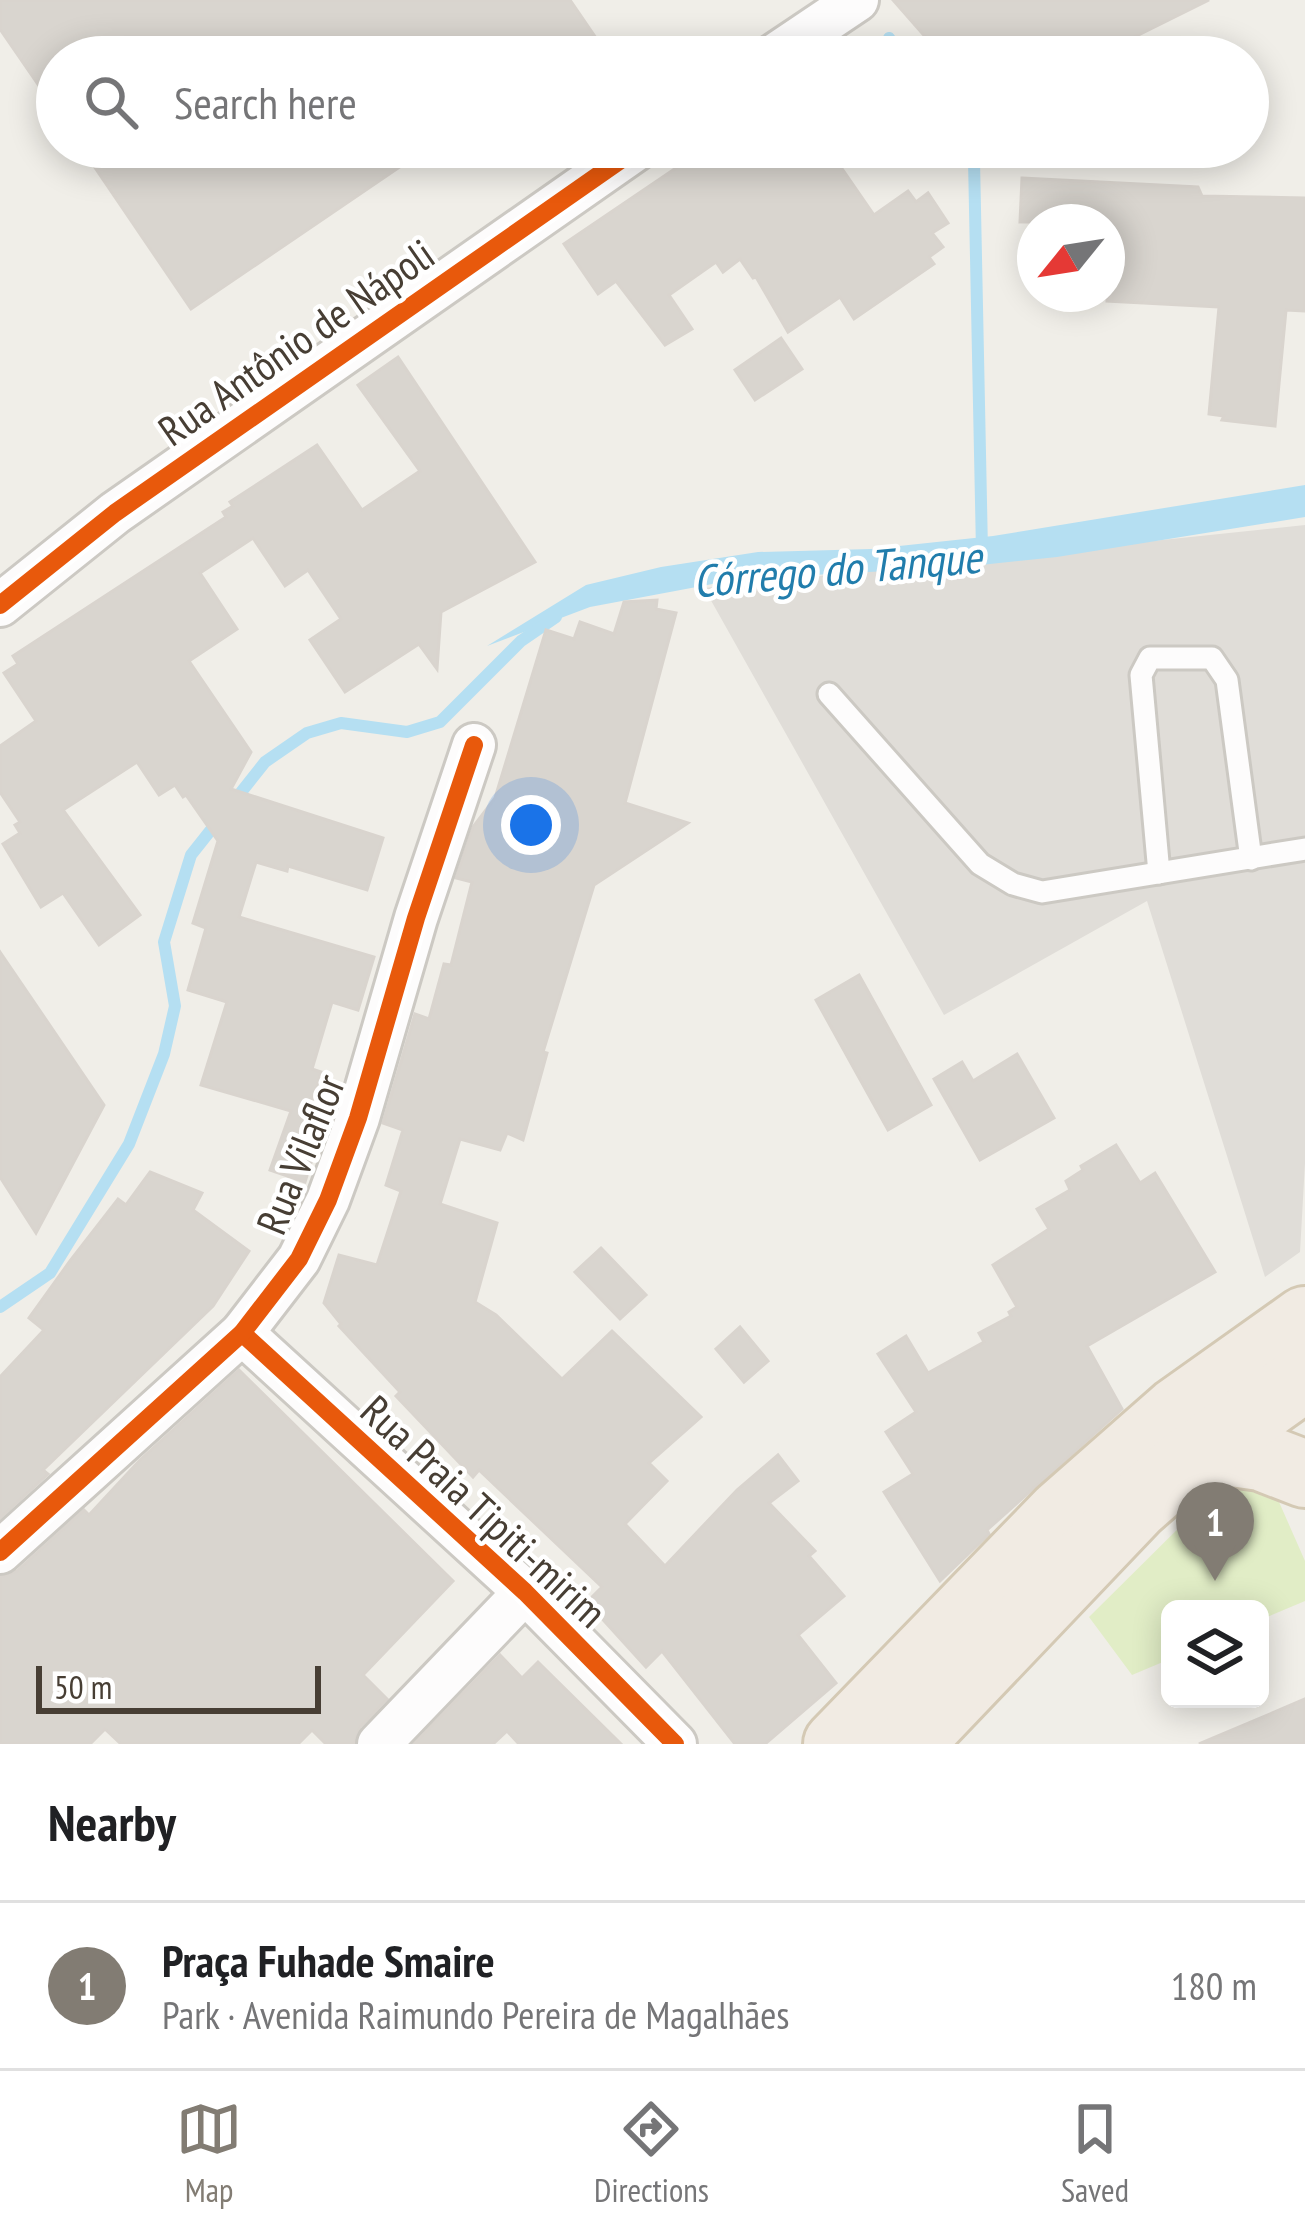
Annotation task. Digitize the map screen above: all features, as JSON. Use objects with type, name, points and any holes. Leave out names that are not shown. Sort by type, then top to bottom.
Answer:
[{"type":"main road","points":[[874,1737],[1061,1513],[1177,1412],[1305,1320]]},
{"type":"main road","points":[[874,1737],[1136,1506],[1297,1373]]},
{"type":"main road","points":[[1204,1449],[1262,1457],[1305,1474]]},
{"type":"street","points":[[803,36],[857,0]]},
{"type":"street","name":"Rua Antônio de Nápoli","points":[[0,605],[115,513],[609,168]]},
{"type":"street","name":"Rua Vilaflor","points":[[0,1552],[242,1334],[299,1259],[328,1200],[358,1118],[416,917],[474,745]]},
{"type":"street","name":"Rua Praia Tipiti-mirim","points":[[242,1334],[525,1592],[675,1744]]},
{"type":"street","points":[[379,1744],[525,1592]]},
{"type":"lane","points":[[1160,873],[1141,675],[1150,658],[1212,658],[1227,680],[1251,859]]},
{"type":"lane","points":[[829,694],[980,864],[1013,884],[1042,892],[1305,849]]},
{"type":"green space","points":[[1255,1472],[1272,1486],[1305,1561],[1305,1601],[1269,1616],[1269,1600],[1161,1600],[1161,1663],[1132,1675],[1089,1617],[1209,1498]]},
{"type":"shaded area","points":[[1305,525],[1305,1163],[1300,1252],[1265,1277],[1147,901],[944,1015],[704,588]]},
{"type":"water","points":[[1305,485],[1305,517],[1057,557],[739,579],[590,607],[487,646],[586,585],[661,567],[758,552],[871,549],[993,536]]},
{"type":"building","points":[[0,0],[570,0],[595,36],[36,36],[36,81],[0,29]]},
{"type":"building","points":[[893,0],[1209,0],[1136,36],[925,36]]},
{"type":"building","points":[[95,168],[398,168],[191,309]]},
{"type":"building","points":[[676,168],[842,168],[874,215],[908,191],[916,202],[928,193],[948,223],[932,233],[943,247],[929,257],[934,264],[854,319],[840,297],[788,332],[740,259],[723,272],[716,262],[669,295],[692,329],[665,345],[616,281],[598,294],[564,244]]},
{"type":"building","points":[[1022,178],[1198,187],[1202,196],[1305,198],[1305,311],[1286,310],[1275,426],[1209,414],[1219,307],[1125,302],[1125,204],[1021,204]]},
{"type":"building","points":[[781,338],[802,369],[755,400],[735,370]]},
{"type":"building","points":[[398,357],[535,562],[441,612],[437,669],[419,644],[345,692],[310,640],[341,619],[308,570],[285,586],[253,538],[200,573],[237,629],[189,661],[251,752],[231,789],[383,838],[367,890],[288,866],[287,871],[256,862],[239,917],[374,957],[358,1010],[332,1002],[312,1069],[321,1072],[308,1115],[324,1121],[305,1182],[270,1170],[291,1111],[201,1085],[227,1002],[188,990],[206,928],[193,923],[218,841],[186,795],[175,785],[159,795],[137,762],[63,810],[140,915],[99,945],[63,893],[41,907],[3,844],[20,833],[15,825],[20,822],[0,792],[0,746],[36,721],[4,673],[18,664],[13,656],[226,517],[223,512],[233,506],[230,502],[317,445],[362,510],[420,471],[358,385]]},
{"type":"building","points":[[657,600],[656,609],[676,613],[625,803],[688,823],[594,885],[543,1052],[547,1053],[523,1140],[507,1133],[500,1150],[460,1139],[440,1204],[497,1223],[475,1302],[496,1315],[562,1379],[612,1331],[701,1417],[649,1463],[667,1481],[625,1524],[665,1566],[737,1490],[778,1455],[798,1481],[769,1503],[815,1551],[809,1556],[844,1596],[798,1635],[836,1683],[765,1744],[735,1744],[662,1651],[646,1667],[587,1602],[602,1587],[479,1470],[473,1477],[396,1396],[400,1392],[324,1303],[339,1255],[377,1265],[401,1191],[386,1185],[403,1130],[383,1123],[415,1014],[429,1019],[444,964],[451,965],[472,882],[456,878],[473,827],[495,798],[546,630],[574,639],[580,622],[614,634],[624,602]]},
{"type":"building","points":[[0,952],[104,1105],[36,1233],[0,1177]]},
{"type":"building","points":[[859,975],[931,1105],[888,1130],[816,1000]]},
{"type":"building","points":[[1017,1054],[1054,1118],[980,1160],[934,1079],[962,1062],[973,1081]]},
{"type":"building","points":[[1116,1145],[1140,1183],[1155,1173],[1215,1272],[1087,1346],[1122,1409],[987,1530],[989,1534],[940,1581],[884,1492],[913,1474],[886,1432],[916,1412],[878,1354],[906,1336],[928,1373],[984,1342],[979,1333],[1011,1316],[1009,1312],[1017,1307],[993,1265],[1049,1229],[1037,1209],[1070,1190],[1066,1181],[1083,1170],[1081,1166]]},
{"type":"building","points":[[150,1172],[202,1193],[193,1210],[249,1251],[213,1306],[43,1470],[48,1474],[0,1518],[0,1377],[44,1330],[29,1318],[70,1261],[118,1199],[126,1205]]},
{"type":"building","points":[[601,1248],[646,1295],[620,1319],[575,1272]]},
{"type":"building","points":[[740,1327],[768,1361],[744,1382],[716,1349]]},
{"type":"building","points":[[239,1370],[453,1581],[363,1675],[387,1699],[360,1727],[354,1744],[326,1744],[312,1730],[298,1744],[121,1744],[105,1729],[90,1744],[0,1744],[0,1577],[17,1571],[84,1510],[89,1515],[140,1460]]},
{"type":"building","points":[[500,1655],[522,1678],[538,1662],[621,1744],[519,1744],[507,1731],[493,1744],[414,1744]]},
{"type":"building","points":[[1305,1699],[1305,1744],[1199,1744]]},
{"type":"waterway","points":[[974,168],[982,551]]},
{"type":"waterway","name":"Córrego do Tanque","points":[[231,805],[265,762],[307,733],[341,723],[407,732],[440,722],[521,641],[556,617]]},
{"type":"waterway","name":"Córrego do Tanque","points":[[0,1307],[50,1273],[129,1144],[164,1054],[175,1006],[164,942],[191,855],[218,821]]},
{"type":"cycle path","points":[[0,605],[115,513],[609,168]]},
{"type":"cycle path","points":[[0,1552],[242,1333],[299,1259],[328,1200],[358,1118],[416,918],[474,745]]},
{"type":"cycle path","points":[[242,1333],[525,1592],[675,1744]]},
{"type":"place","name":"Praça Fuhade Smaire","points":[[1215,1581]]}]
